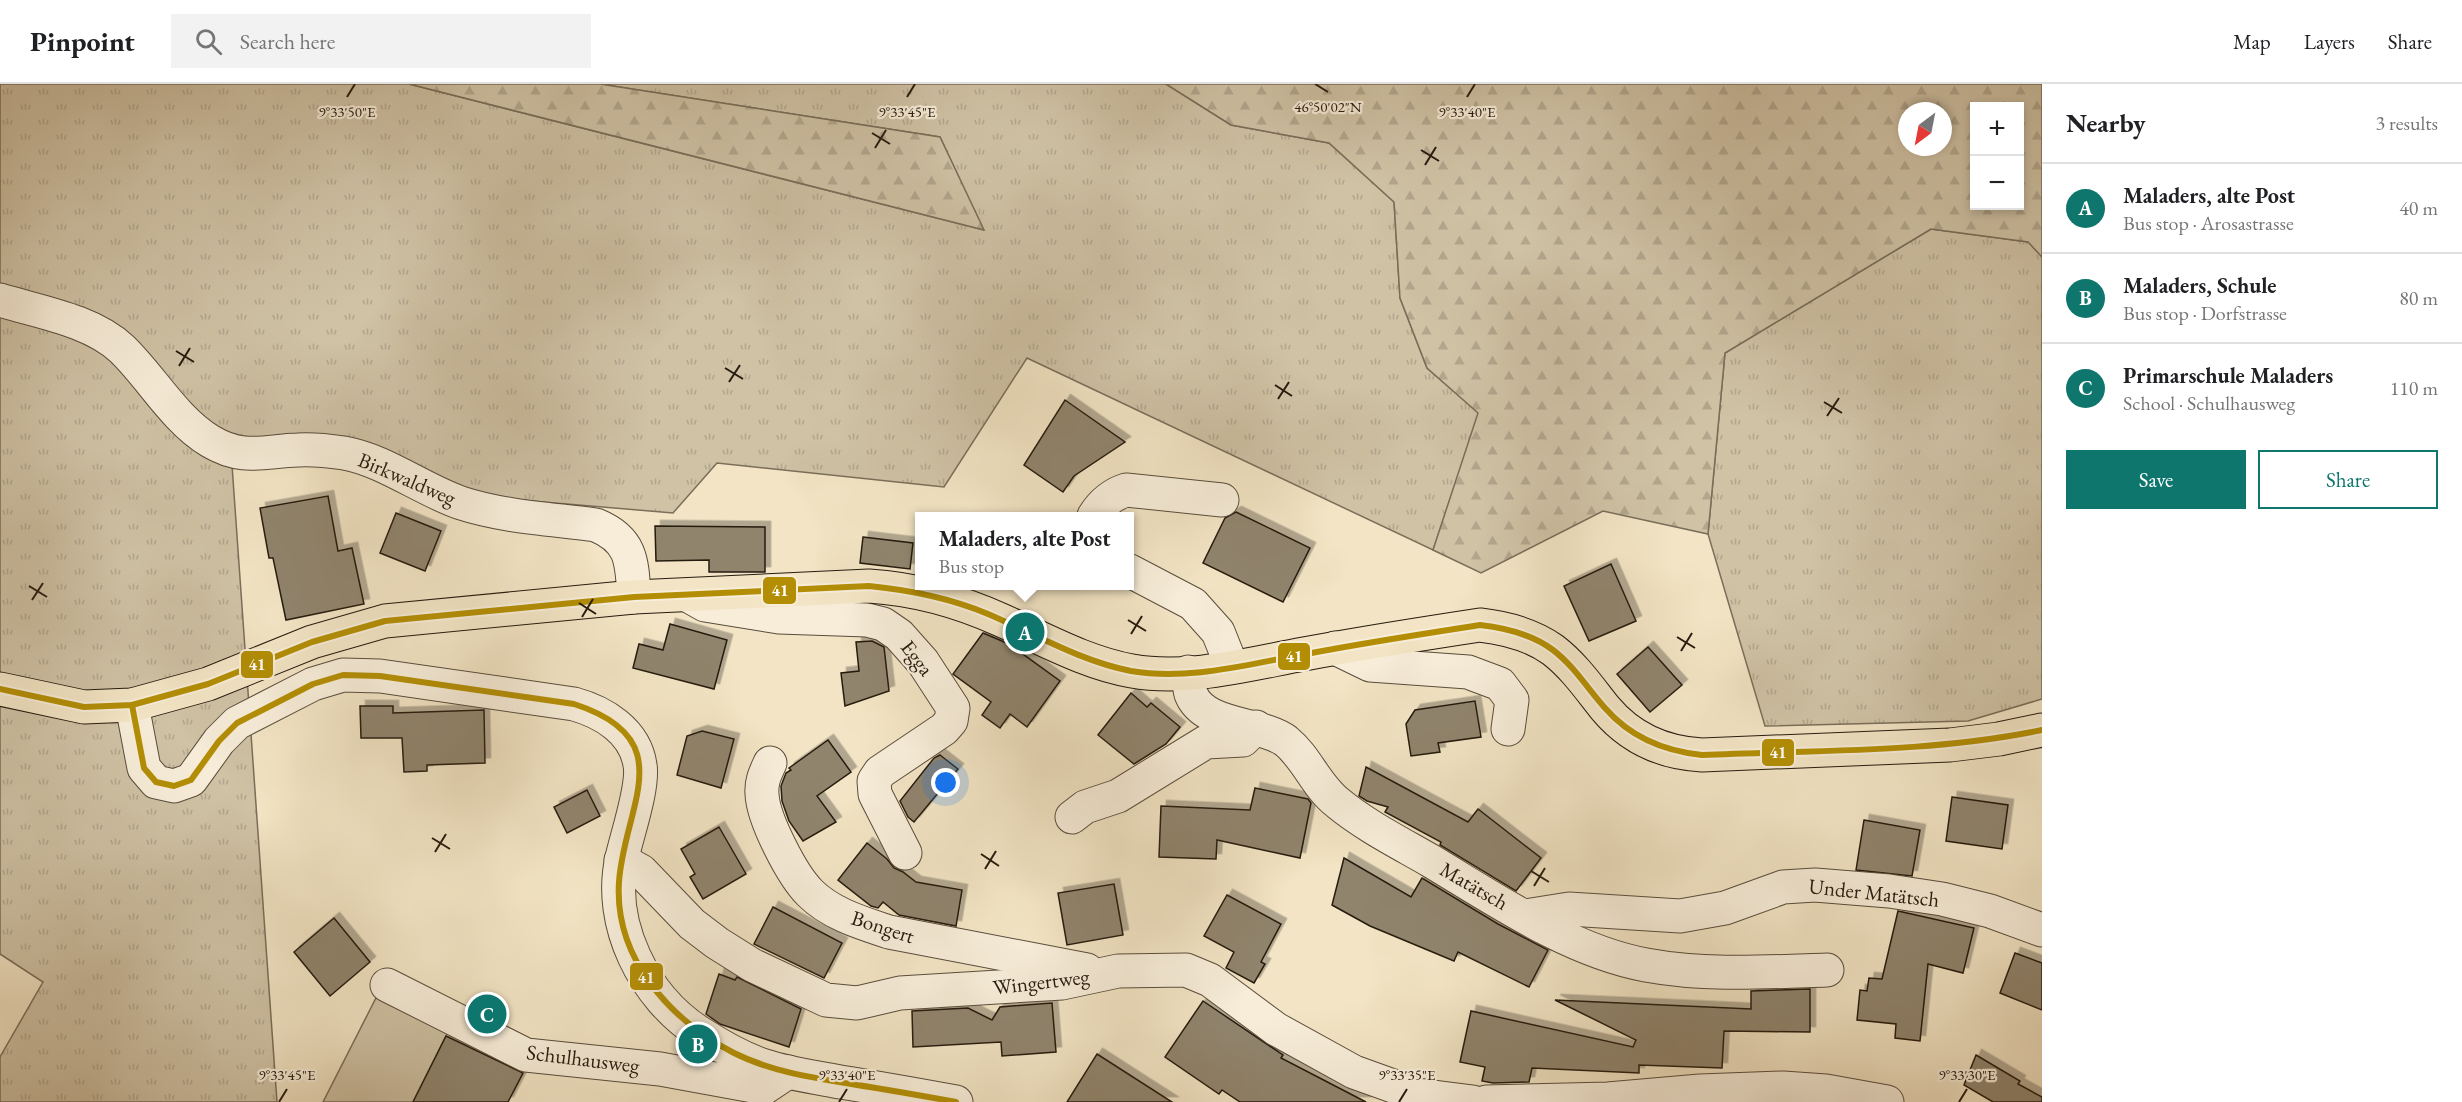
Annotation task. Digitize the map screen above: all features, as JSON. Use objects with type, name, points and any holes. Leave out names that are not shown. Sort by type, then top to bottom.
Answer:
[{"type":"main road","points":[[0,689],[37,699],[84,707],[132,705],[208,684],[312,642],[377,623],[685,593],[869,586],[927,593],[973,609],[1066,649],[1115,667],[1155,674],[1232,667],[1480,625],[1515,631],[1533,638],[1566,661],[1626,729],[1654,745],[1684,754],[1950,745],[1999,739],[2042,730]]},
{"type":"street","name":"Birkwaldweg","points":[[0,300],[81,325],[104,336],[121,348],[193,428],[210,441],[232,451],[257,455],[298,450],[345,453],[370,462],[440,495],[492,512],[596,525],[608,530],[620,538],[628,550],[633,564],[634,597]]},
{"type":"street","points":[[1097,512],[1114,494],[1126,490],[1222,500]]},
{"type":"street","points":[[1134,573],[1193,604],[1218,632],[1232,667]]},
{"type":"street","name":"Egga","points":[[685,593],[705,605],[779,617],[867,620],[883,624],[899,634],[923,662],[952,708],[951,722],[880,772],[874,781],[875,794],[905,853]]},
{"type":"street","points":[[1335,648],[1370,665],[1468,672],[1500,684],[1512,700],[1508,729]]},
{"type":"street","name":"Matätsch","points":[[1188,672],[1191,695],[1200,707],[1220,718],[1256,727],[1279,736],[1292,746],[1317,783],[1340,805],[1526,916],[1602,952],[1645,965],[1725,973],[1827,970]]},
{"type":"street","points":[[132,705],[144,768],[156,782],[174,786],[191,780],[219,741],[237,723],[313,684],[343,675],[380,676],[574,704],[597,711],[617,725],[631,743],[640,764],[639,784],[618,876],[619,894],[626,936],[638,964],[663,1002],[699,1033],[764,1065],[788,1072],[956,1102]]},
{"type":"street","points":[[1072,817],[1085,807],[1118,796],[1206,742],[1243,740],[1256,727]]},
{"type":"street","name":"Bongert","points":[[770,763],[763,777],[762,796],[778,844],[810,893],[829,907],[860,922],[889,932],[1104,973]]},
{"type":"street","name":"Wingertweg","points":[[621,860],[641,871],[692,924],[717,943],[752,965],[826,1000],[857,1003],[910,992],[1049,985],[1104,973],[1173,969],[1194,972],[1210,980],[1276,1029],[1354,1072],[1418,1095],[1473,1102]]},
{"type":"street","name":"Under Matätsch","points":[[1526,916],[1569,909],[1680,916],[1725,908],[1783,887],[1815,885],[1888,891],[1942,899],[1990,911],[2042,930]]},
{"type":"street","name":"Schulhausweg","points":[[387,985],[526,1055],[660,1069],[764,1088],[788,1072]]},
{"type":"street","points":[[1486,1102],[1608,1099],[1753,1088],[1813,1089],[1887,1102]]},
{"type":"green space","points":[[0,84],[409,84],[983,230],[940,137],[600,84],[1166,84],[1231,125],[1329,143],[1394,202],[1400,298],[1427,368],[1479,413],[1433,550],[1027,358],[944,487],[717,463],[673,513],[485,497],[359,441],[232,465],[277,1102],[0,1102],[0,1057],[43,982],[0,954]]},
{"type":"green space","points":[[409,84],[600,84],[940,137],[984,230]]},
{"type":"green space","points":[[1166,84],[2042,84],[2042,257],[2028,242],[1931,229],[1725,353],[1708,534],[1603,511],[1481,573],[1433,550],[1478,413],[1427,368],[1400,298],[1394,202],[1329,143],[1231,125]]},
{"type":"green space","points":[[1931,229],[2029,242],[2042,257],[2042,699],[1968,721],[1765,726],[1708,534],[1725,353]]},
{"type":"green space","points":[[379,992],[450,1028],[413,1102],[323,1102]]},
{"type":"building","points":[[1065,400],[1125,442],[1074,476],[1063,492],[1024,465]]},
{"type":"building","points":[[328,496],[338,551],[352,548],[364,604],[286,620],[273,558],[269,558],[260,508]]},
{"type":"building","points":[[1236,512],[1310,548],[1283,602],[1203,563],[1225,518]]},
{"type":"building","points":[[396,513],[441,531],[425,571],[380,553]]},
{"type":"building","points":[[655,526],[765,527],[765,572],[709,572],[709,560],[656,561]]},
{"type":"building","points":[[863,537],[913,543],[910,569],[860,563]]},
{"type":"building","points":[[1611,564],[1636,621],[1589,641],[1564,586]]},
{"type":"building","points":[[670,624],[727,640],[714,689],[633,668],[639,644],[663,650]]},
{"type":"building","points":[[983,633],[1009,644],[1060,681],[1027,727],[1010,714],[1000,728],[982,715],[991,702],[953,674]]},
{"type":"building","points":[[872,641],[884,647],[889,691],[845,706],[841,673],[859,671],[856,642]]},
{"type":"building","points":[[1648,647],[1682,685],[1650,712],[1617,674]]},
{"type":"building","points":[[1131,693],[1147,707],[1151,703],[1180,727],[1166,744],[1134,764],[1098,735]]},
{"type":"building","points":[[1475,701],[1481,737],[1438,743],[1440,752],[1411,756],[1406,724],[1415,710]]},
{"type":"building","points":[[360,706],[393,706],[393,713],[484,710],[485,763],[427,765],[427,771],[404,772],[402,738],[361,738]]},
{"type":"building","points":[[702,731],[734,739],[721,788],[677,775],[687,736]]},
{"type":"building","points":[[828,740],[851,772],[817,796],[836,822],[803,841],[789,821],[782,801],[781,786],[786,773],[791,770],[789,768]]},
{"type":"building","points":[[940,755],[958,769],[914,822],[908,817],[900,801],[934,758]]},
{"type":"building","points":[[1366,767],[1468,822],[1478,809],[1541,858],[1516,891],[1440,845],[1441,842],[1385,812],[1388,807],[1367,801],[1359,796]]},
{"type":"building","points":[[1255,788],[1308,799],[1311,803],[1300,858],[1217,840],[1216,859],[1159,857],[1161,806],[1250,810]]},
{"type":"building","points":[[587,790],[600,816],[567,833],[554,807]]},
{"type":"building","points":[[1952,797],[2008,805],[2002,849],[1946,841]]},
{"type":"building","points":[[1864,820],[1920,830],[1912,876],[1856,870]]},
{"type":"building","points":[[719,827],[746,874],[703,899],[690,877],[695,874],[681,849]]},
{"type":"building","points":[[867,843],[887,859],[894,868],[916,882],[962,890],[956,926],[899,915],[883,902],[878,908],[871,906],[838,880]]},
{"type":"building","points":[[1344,858],[1411,897],[1422,878],[1498,924],[1548,950],[1529,987],[1458,952],[1454,961],[1370,926],[1332,905]]},
{"type":"building","points":[[1114,884],[1123,935],[1067,945],[1058,893]]},
{"type":"building","points":[[1227,895],[1281,924],[1261,962],[1265,964],[1254,983],[1226,968],[1234,952],[1204,936]]},
{"type":"building","points":[[773,907],[842,943],[824,978],[754,944]]},
{"type":"building","points":[[1898,911],[1974,928],[1963,973],[1928,964],[1920,1041],[1895,1038],[1896,1024],[1857,1020],[1860,990],[1867,991],[1869,978],[1882,979]]},
{"type":"building","points":[[334,918],[370,962],[330,996],[294,952]]},
{"type":"building","points":[[2015,953],[2042,963],[2042,1010],[2000,993]]},
{"type":"building","points":[[719,974],[735,980],[737,977],[801,1009],[789,1047],[720,1024],[706,1014]]},
{"type":"building","points":[[1810,989],[1810,1032],[1724,1031],[1722,1068],[1639,1065],[1639,1073],[1532,1068],[1529,1082],[1493,1083],[1482,1081],[1485,1067],[1460,1062],[1471,1011],[1633,1047],[1636,1040],[1555,1000],[1751,1009],[1751,991]]},
{"type":"building","points":[[1203,1001],[1283,1055],[1281,1058],[1366,1102],[1240,1102],[1222,1090],[1219,1094],[1165,1057]]},
{"type":"building","points":[[1052,1003],[1056,1052],[1002,1056],[1001,1042],[913,1047],[912,1011],[968,1008],[992,1020],[1000,1007]]},
{"type":"building","points":[[446,1036],[523,1073],[508,1102],[413,1102]]},
{"type":"building","points":[[1097,1054],[1172,1102],[1067,1102]]},
{"type":"building","points":[[1976,1055],[2020,1081],[2018,1084],[2042,1097],[2042,1102],[1993,1102],[1964,1085]]},
{"type":"transit line","name":"41","points":[[0,689],[84,707],[132,705],[208,684],[312,642],[385,621],[634,597],[869,586],[915,592],[959,603],[1094,661],[1131,671],[1153,674],[1218,670],[1480,625],[1499,628],[1528,636],[1545,644],[1561,656],[1615,718],[1637,735],[1661,746],[1702,755],[1915,747],[2042,730]]},
{"type":"transit line","name":"41","points":[[132,705],[144,768],[156,782],[174,786],[191,780],[219,741],[237,723],[313,684],[343,675],[380,676],[574,704],[607,719],[628,736],[637,756],[639,778],[636,802],[623,854],[619,882],[620,910],[626,936],[636,961],[668,1004],[710,1039],[748,1060],[810,1077],[956,1102]]},
{"type":"place","name":"Maladers, alte Post","points":[[1025,632]]},
{"type":"place","name":"Primarschule Maladers","points":[[487,1014]]},
{"type":"place","name":"Maladers, Schule","points":[[698,1044]]}]
